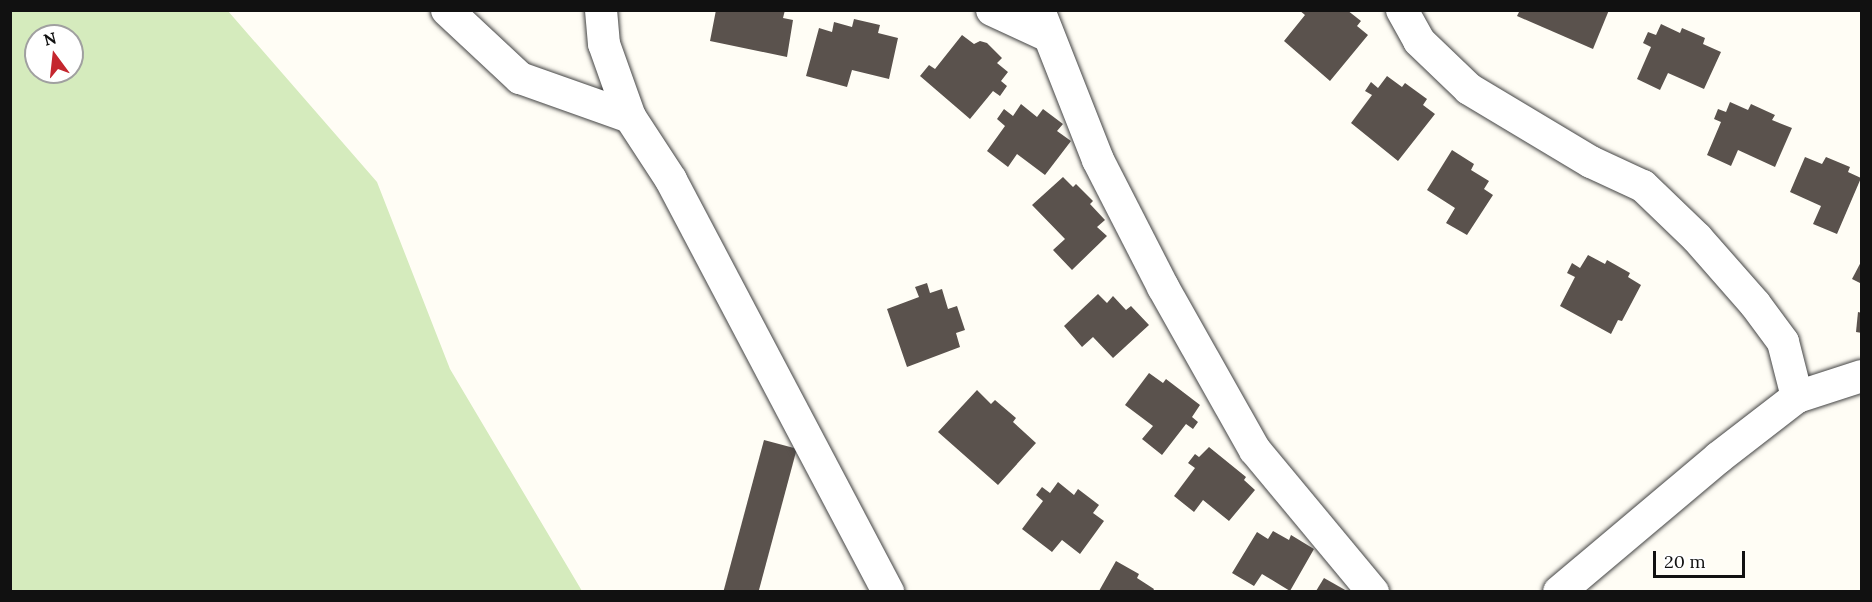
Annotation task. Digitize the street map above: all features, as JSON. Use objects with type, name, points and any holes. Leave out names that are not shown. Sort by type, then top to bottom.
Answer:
[{"type":"street","points":[[601,10],[604,44],[630,117],[671,180],[888,591]]},
{"type":"street","points":[[992,10],[1044,23],[1098,160],[1163,287],[1255,450],[1373,591]]},
{"type":"street","points":[[1402,10],[1419,41],[1469,88],[1591,162],[1643,186],[1697,238],[1755,304],[1783,342],[1797,397]]},
{"type":"street","points":[[452,13],[520,78],[630,117]]},
{"type":"street","points":[[1558,591],[1709,465],[1797,397],[1862,376]]},
{"type":"green space","points":[[10,11],[228,11],[377,182],[450,369],[582,591],[11,591]]},
{"type":"building","points":[[716,10],[785,10],[783,18],[793,20],[787,57],[710,41]]},
{"type":"building","points":[[1299,10],[1347,10],[1361,21],[1357,26],[1368,35],[1330,81],[1284,41],[1305,15]]},
{"type":"building","points":[[1520,10],[1609,10],[1593,49],[1517,16]]},
{"type":"building","points":[[854,19],[880,25],[878,33],[898,38],[889,79],[852,70],[847,87],[806,76],[819,28],[832,32],[834,22],[852,27]]},
{"type":"building","points":[[1661,24],[1680,33],[1682,28],[1705,38],[1703,44],[1721,52],[1704,89],[1668,73],[1660,90],[1637,79],[1651,47],[1643,43],[1648,32],[1656,35]]},
{"type":"building","points":[[962,35],[974,44],[980,41],[987,43],[1002,58],[997,63],[1008,72],[1001,81],[1007,86],[1000,96],[993,91],[970,119],[920,76],[929,65],[935,69]]},
{"type":"building","points":[[1387,76],[1402,87],[1405,83],[1427,99],[1423,105],[1435,114],[1398,161],[1351,123],[1372,95],[1365,91],[1371,82],[1378,88]]},
{"type":"building","points":[[1730,102],[1748,110],[1751,104],[1775,115],[1772,120],[1792,128],[1775,167],[1738,150],[1731,166],[1707,155],[1721,122],[1714,119],[1718,109],[1726,112]]},
{"type":"building","points":[[1021,104],[1037,117],[1043,109],[1063,124],[1057,131],[1071,141],[1045,175],[1017,154],[1008,167],[987,151],[1005,126],[997,119],[1004,109],[1013,116]]},
{"type":"building","points":[[1452,150],[1474,164],[1471,170],[1489,181],[1484,189],[1493,195],[1467,235],[1446,223],[1455,208],[1427,190]]},
{"type":"building","points":[[1805,157],[1822,164],[1826,157],[1850,167],[1848,172],[1861,178],[1837,234],[1813,224],[1821,206],[1790,192]]},
{"type":"building","points":[[1063,177],[1073,187],[1076,184],[1093,201],[1090,204],[1105,220],[1097,227],[1107,236],[1072,270],[1053,250],[1065,239],[1032,205]]},
{"type":"building","points":[[1588,255],[1605,264],[1607,260],[1630,273],[1628,277],[1641,285],[1622,321],[1618,320],[1611,334],[1560,306],[1575,277],[1567,273],[1572,263],[1580,268]]},
{"type":"building","points":[[1862,260],[1862,284],[1852,279]]},
{"type":"building","points":[[927,283],[930,293],[942,289],[948,309],[957,306],[965,330],[956,333],[960,347],[907,367],[887,309],[919,297],[915,287]]},
{"type":"building","points":[[1098,294],[1107,303],[1113,296],[1126,310],[1131,306],[1149,325],[1113,358],[1093,337],[1082,347],[1064,326]]},
{"type":"building","points":[[1858,312],[1862,313],[1862,333],[1856,332]]},
{"type":"building","points":[[1149,373],[1163,383],[1166,379],[1200,405],[1192,417],[1198,422],[1193,429],[1186,424],[1162,455],[1142,439],[1153,426],[1125,405]]},
{"type":"building","points":[[977,390],[991,404],[995,400],[1016,418],[1013,422],[1036,443],[998,485],[938,432]]},
{"type":"building","points":[[764,440],[797,449],[758,592],[724,591]]},
{"type":"building","points":[[1209,447],[1246,477],[1244,480],[1255,490],[1229,521],[1203,500],[1194,512],[1174,496],[1195,468],[1188,463],[1195,454],[1199,457]]},
{"type":"building","points":[[1058,482],[1074,495],[1078,489],[1099,505],[1093,513],[1104,521],[1080,554],[1062,540],[1052,552],[1022,529],[1043,501],[1036,495],[1042,487],[1050,493]]},
{"type":"building","points":[[1273,531],[1289,540],[1291,535],[1314,549],[1290,591],[1262,574],[1254,586],[1232,573],[1257,532],[1268,539]]},
{"type":"building","points":[[1116,561],[1139,574],[1137,578],[1154,589],[1153,591],[1099,591]]},
{"type":"building","points":[[1324,578],[1347,591],[1316,591]]}]
